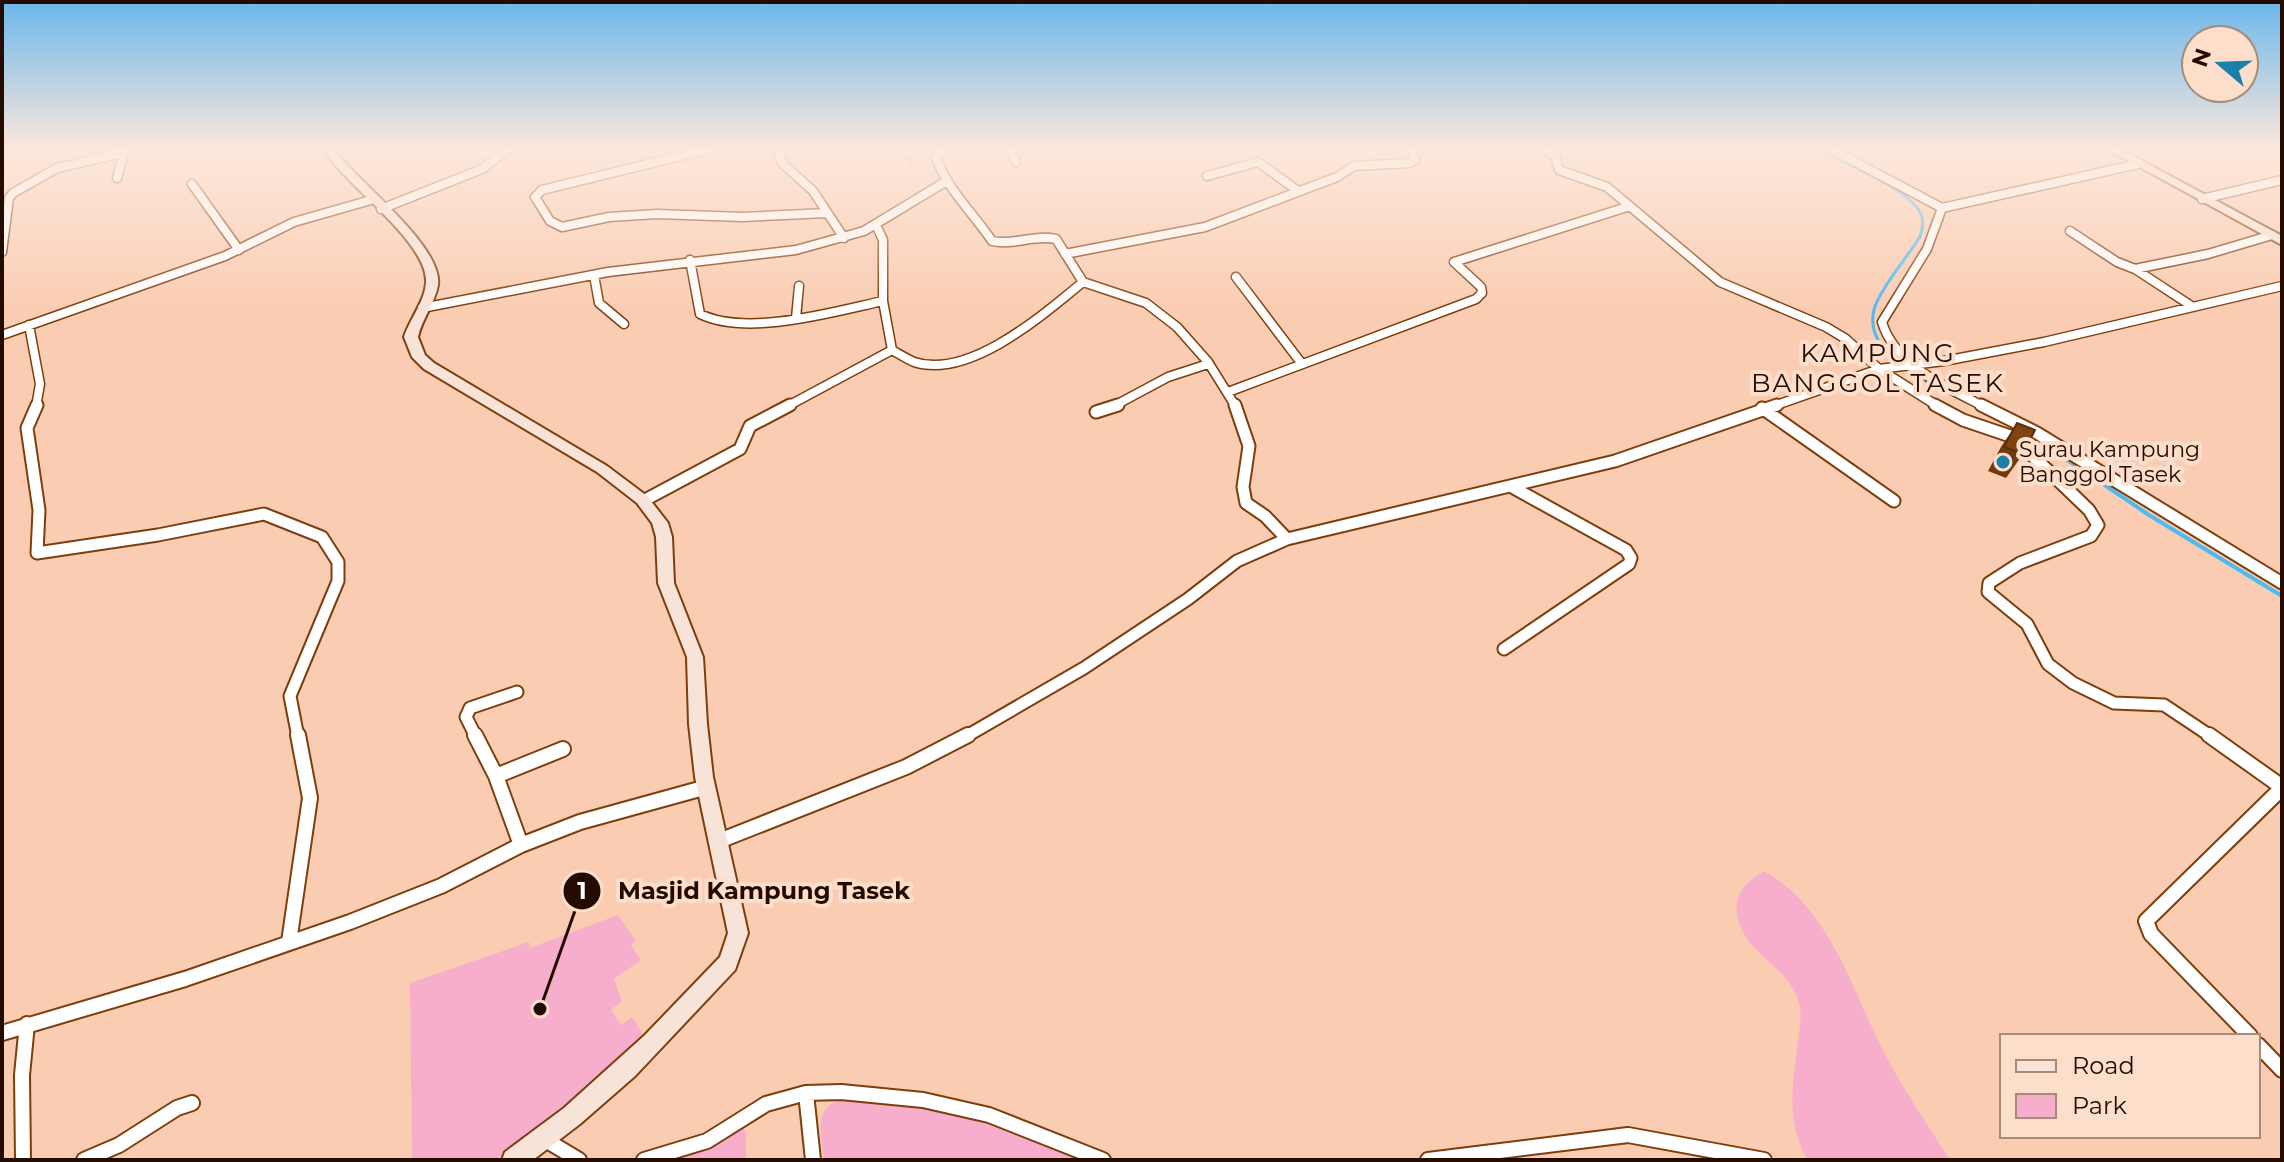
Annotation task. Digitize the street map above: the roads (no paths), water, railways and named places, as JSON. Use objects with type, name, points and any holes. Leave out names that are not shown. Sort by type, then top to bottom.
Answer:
[{"type":"street","points":[[2,252],[8,203]]},
{"type":"street","points":[[204,203],[239,250]]},
{"type":"street","points":[[539,203],[550,221],[562,227],[609,217],[657,214],[743,217],[827,213]]},
{"type":"street","points":[[821,203],[844,238]]},
{"type":"street","points":[[422,308],[690,260],[784,252],[844,238],[876,225],[911,203]]},
{"type":"street","points":[[965,203],[992,241],[1005,244],[1052,237],[1083,282],[1148,304],[1180,329],[1228,392],[1248,435],[1249,452],[1243,474],[1246,503],[1265,516],[1287,539]]},
{"type":"street","points":[[1065,254],[1205,227],[1266,203]]},
{"type":"street","points":[[1627,203],[1711,277],[1826,327],[1881,368],[1952,414],[2007,434],[2031,438],[2089,510],[2098,525],[2091,536],[2013,568],[1989,583],[1988,592],[2027,624],[2048,664],[2073,683],[2114,703],[2164,705],[2282,788],[2146,921],[2151,934],[2248,1034]]},
{"type":"street","points":[[1933,203],[1942,208],[1963,203]]},
{"type":"street","points":[[2210,203],[2277,238]]},
{"type":"street","points":[[2,335],[239,250],[294,222],[376,204],[408,234],[430,267],[431,291],[411,337],[419,357],[429,366],[602,469],[643,501],[662,527],[667,587],[689,634],[696,659],[698,724],[707,787],[738,933],[728,963],[630,1068],[544,1139],[513,1160]]},
{"type":"street","points":[[1228,392],[1476,299],[1482,293],[1481,287],[1454,262],[1630,206]]},
{"type":"street","points":[[1942,208],[1936,231],[1882,322],[1884,331],[1911,364],[2031,438],[2282,583]]},
{"type":"street","points":[[876,225],[883,240],[883,301],[892,350],[901,358],[932,363],[972,356],[1009,340],[1083,282]]},
{"type":"street","points":[[2070,231],[2190,305]]},
{"type":"street","points":[[2135,269],[2277,238]]},
{"type":"street","points":[[690,260],[700,314],[705,319],[725,323],[796,318],[883,301]]},
{"type":"street","points":[[594,275],[599,303],[624,324]]},
{"type":"street","points":[[1236,277],[1302,364]]},
{"type":"street","points":[[796,318],[799,286]]},
{"type":"street","points":[[719,841],[906,767],[960,740],[1084,668],[1188,599],[1237,561],[1287,539],[1615,461],[1881,368],[2044,342],[2190,305],[2282,286]]},
{"type":"street","points":[[29,325],[40,384],[40,398],[27,428],[39,510],[37,553],[158,535],[264,514],[322,537],[338,562],[338,581],[290,696],[310,798],[289,942]]},
{"type":"street","points":[[643,501],[740,449],[750,426],[892,350]]},
{"type":"street","points":[[1096,412],[1117,405],[1168,377],[1208,364]]},
{"type":"street","points":[[1762,408],[1894,501]]},
{"type":"street","points":[[1504,649],[1629,564],[1631,558],[1626,550],[1512,487]]},
{"type":"street","points":[[517,692],[477,705],[467,712],[466,717],[496,776],[521,845]]},
{"type":"street","points":[[496,776],[563,749]]},
{"type":"street","points":[[2,1033],[185,979],[441,886],[521,845],[603,814],[707,787]]},
{"type":"street","points":[[23,1160],[22,1075],[27,1024]]},
{"type":"street","points":[[2260,1047],[2282,1070]]},
{"type":"street","points":[[644,1160],[707,1141],[766,1104],[806,1093],[841,1092],[923,1100],[989,1115],[1103,1160]]},
{"type":"street","points":[[806,1093],[813,1160]]},
{"type":"street","points":[[84,1160],[119,1145],[177,1108],[192,1103]]},
{"type":"street","points":[[1428,1160],[1628,1135],[1764,1160]]},
{"type":"street","points":[[544,1139],[579,1160]]},
{"type":"waterway","points":[[1913,203],[1922,215],[1920,237],[1881,293],[1874,310],[1873,325],[1877,339],[1898,363],[1952,395]]},
{"type":"waterway","points":[[2035,438],[2149,515],[2282,596]]},
{"type":"place","name":"Surau Kampung Banggol Tasek","points":[[2003,462]]},
{"type":"place","name":"Masjid Kampung Tasek","points":[[540,1009]]},
{"type":"district","name":"KAMPUNG BANGGOL TASEK","points":[[1878,368]]}]
